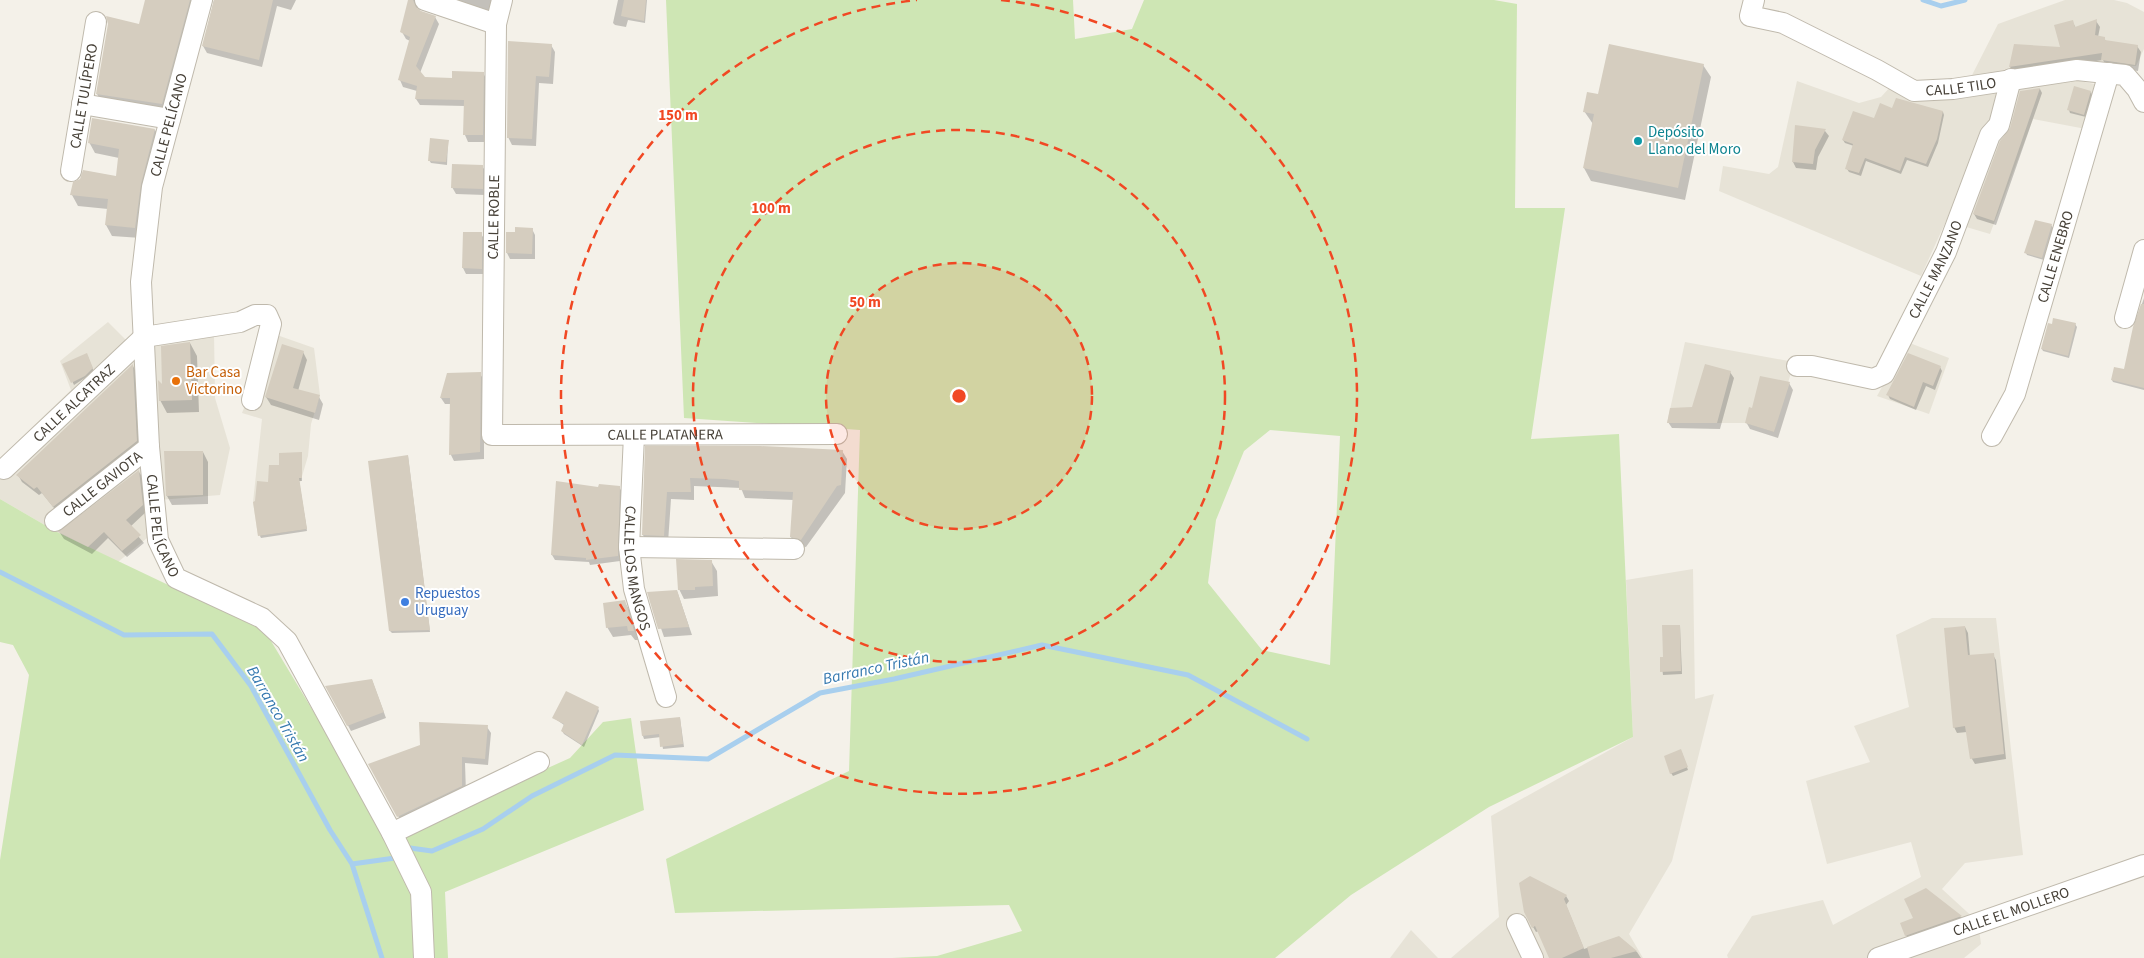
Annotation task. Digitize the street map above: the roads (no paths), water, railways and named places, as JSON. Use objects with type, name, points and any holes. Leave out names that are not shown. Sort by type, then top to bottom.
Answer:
[{"type":"street","name":"CALLE PELÍCANO","points":[[202,0],[151,197],[141,282],[149,447],[158,540],[176,578],[262,618],[287,641],[392,833],[421,892],[424,958]]},
{"type":"street","points":[[425,0],[496,24]]},
{"type":"street","name":"CALLE ROBLE","points":[[492,436],[496,24],[502,0]]},
{"type":"street","name":"CALLE TILO","points":[[1752,8],[1877,70],[1914,91],[1953,89],[2077,70],[2125,75],[2137,89],[2144,102]]},
{"type":"street","name":"CALLE TULÍPERO","points":[[71,171],[96,22]]},
{"type":"street","name":"CALLE ENEBRO","points":[[1992,436],[2015,394],[2109,73]]},
{"type":"street","name":"CALLE MANZANO","points":[[1797,366],[1812,366],[1873,379],[1884,374],[1946,252],[1990,135],[1999,125],[2011,79]]},
{"type":"street","points":[[82,104],[170,119]]},
{"type":"street","points":[[2124,318],[2144,250]]},
{"type":"street","points":[[144,338],[240,322],[256,314],[267,315],[271,324],[252,400]]},
{"type":"street","name":"CALLE ALCATRAZ","points":[[4,469],[144,338]]},
{"type":"street","name":"CALLE PLATANERA","points":[[492,436],[837,434]]},
{"type":"street","name":"CALLE LOS MANGOS","points":[[634,435],[629,547],[634,589],[666,698]]},
{"type":"street","name":"CALLE GAVIOTA","points":[[55,521],[149,447]]},
{"type":"street","points":[[629,547],[794,549]]},
{"type":"street","points":[[392,833],[539,762]]},
{"type":"street","name":"CALLE EL MOLLERO","points":[[1878,958],[2144,865]]},
{"type":"street","points":[[1517,924],[1533,958]]},
{"type":"waterway","points":[[1923,0],[1941,6],[1965,0]]},
{"type":"waterway","name":"Barranco Tristán","points":[[0,572],[124,635],[212,634],[251,686],[330,830],[352,864],[395,858]]},
{"type":"waterway","name":"Barranco Tristán","points":[[410,848],[432,851],[483,829],[532,796],[615,755],[708,759],[820,693],[894,679],[1042,645],[1188,675],[1307,739]]},
{"type":"waterway","points":[[352,864],[382,958]]},
{"type":"place","name":"Depósito Llano del Moro","points":[[1638,141]]},
{"type":"place","name":"Bar Casa Victorino","points":[[176,381]]},
{"type":"place","name":"Repuestos Uruguay","points":[[405,602]]}]
